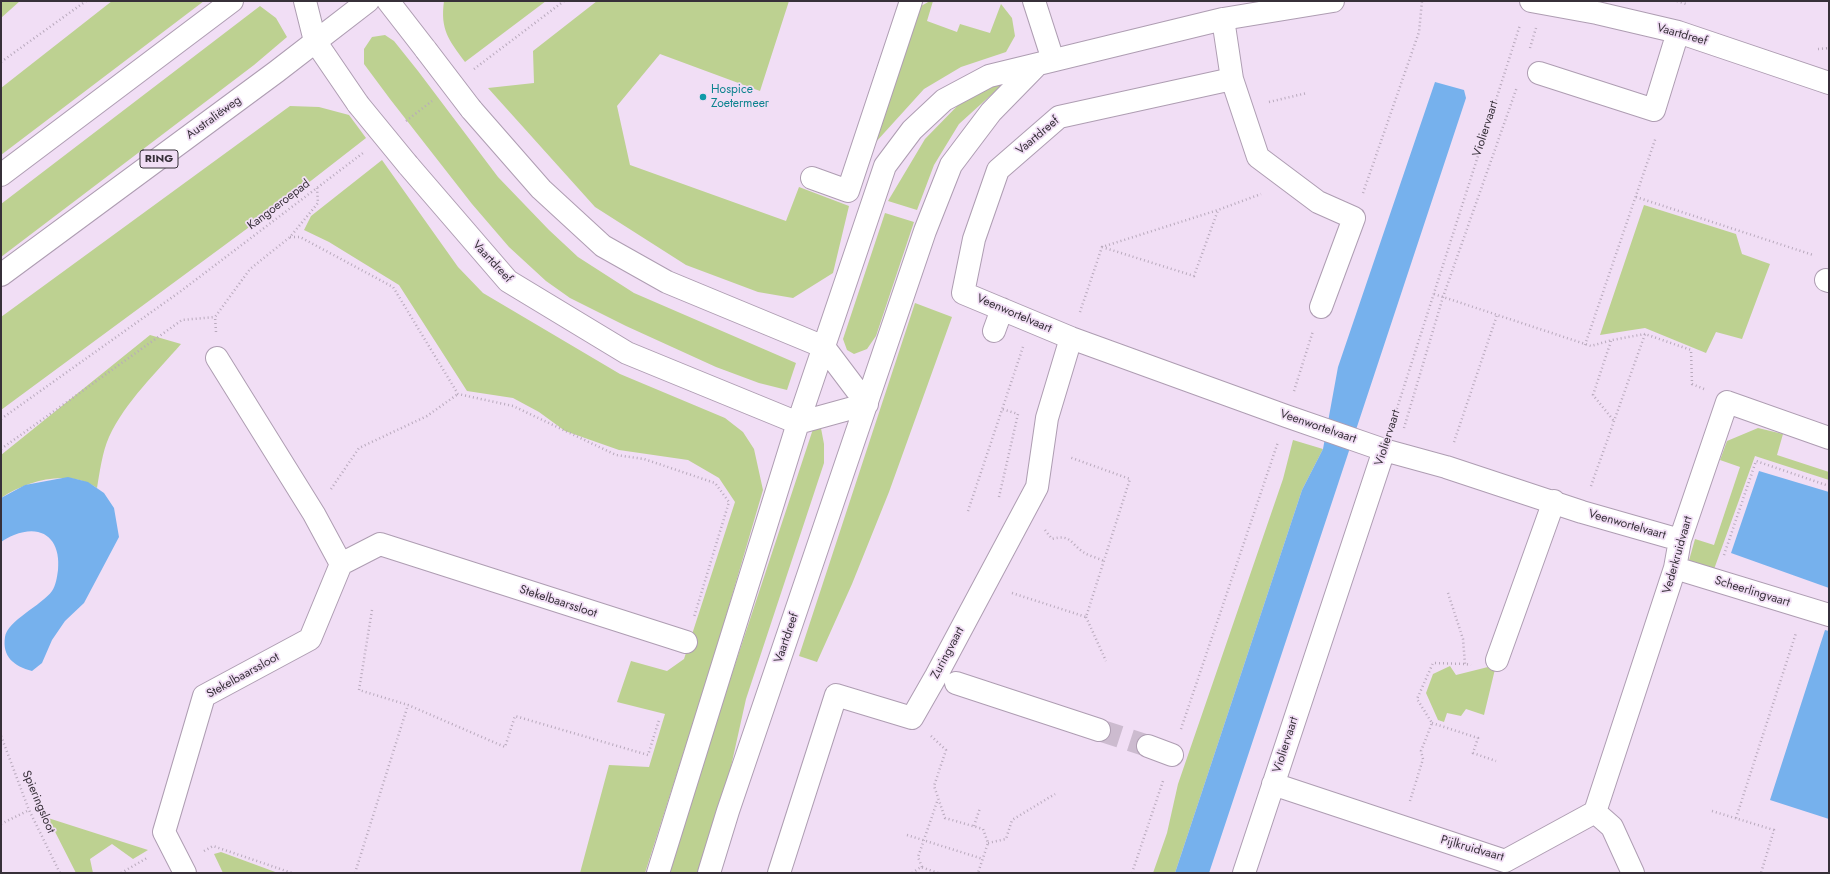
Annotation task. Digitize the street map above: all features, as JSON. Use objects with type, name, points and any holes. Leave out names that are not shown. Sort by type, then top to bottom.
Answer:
[{"type":"street","points":[[1,175],[232,1]]},
{"type":"street","name":"Vaartdreef","points":[[305,1],[315,40],[358,104],[508,282],[627,353],[798,423]]},
{"type":"street","name":"Australiëweg","points":[[1,275],[263,82],[315,40],[368,1]]},
{"type":"street","points":[[388,1],[471,109],[541,189],[603,246],[667,282],[824,347],[867,404],[798,423]]},
{"type":"street","points":[[812,178],[848,191],[911,1]]},
{"type":"street","points":[[1034,1],[1045,62]]},
{"type":"street","points":[[658,873],[798,423],[885,166],[912,130],[944,100],[989,76],[1223,19],[1333,1]]},
{"type":"street","name":"Vaartdreef","points":[[1538,2],[1597,13],[1678,32],[1827,76]]},
{"type":"street","points":[[1223,19],[1232,79],[1258,157],[1294,182],[1318,202],[1354,218],[1321,308]]},
{"type":"street","points":[[1539,73],[1654,110],[1678,32]]},
{"type":"street","name":"Vaartdreef","points":[[709,873],[728,811],[925,231],[951,165],[991,112],[1045,62]]},
{"type":"street","name":"Vaartdreef","points":[[963,293],[974,239],[998,170],[1059,116],[1232,79]]},
{"type":"street","name":"Veenwortelvaart","points":[[963,293],[1071,338],[1286,416],[1582,512],[1680,540]]},
{"type":"street","points":[[994,331],[1002,309]]},
{"type":"street","name":"Zuringvaart","points":[[912,718],[1037,487],[1047,418],[1071,338]]},
{"type":"street","points":[[218,358],[314,514],[341,564]]},
{"type":"street","points":[[1727,402],[1829,438]]},
{"type":"street","name":"Vederkruidvaart","points":[[1595,812],[1676,568],[1680,540],[1727,402]]},
{"type":"street","name":"Violiervaart","points":[[1244,873],[1384,449]]},
{"type":"street","points":[[1497,660],[1554,502]]},
{"type":"street","name":"Stekelbaarssloot","points":[[185,873],[164,832],[204,696],[310,639],[341,564],[380,544],[686,642]]},
{"type":"street","name":"Scheerlingvaart","points":[[1676,568],[1829,615]]},
{"type":"street","name":"Zuringvaart","points":[[956,683],[1099,730]]},
{"type":"street","points":[[779,873],[836,695],[912,718]]},
{"type":"street","points":[[1148,746],[1172,755]]},
{"type":"street","name":"Pijlkruidvaart","points":[[1273,784],[1401,827],[1503,867],[1595,812]]},
{"type":"street","points":[[1595,812],[1612,827],[1633,873]]},
{"type":"path","points":[[1,62],[86,1]]},
{"type":"path","points":[[469,73],[564,1]]},
{"type":"path","points":[[1354,218],[1419,32],[1422,1]]},
{"type":"path","points":[[1528,54],[1538,2]]},
{"type":"path","name":"Violiervaart","points":[[1384,449],[1520,24]]},
{"type":"path","points":[[1384,449],[1443,297],[1518,83]]},
{"type":"path","points":[[1241,108],[1307,93]]},
{"type":"path","points":[[399,126],[437,97]]},
{"type":"path","points":[[1585,345],[1664,113],[1654,110]]},
{"type":"path","name":"Kangoeroepad","points":[[1,419],[181,291],[368,149]]},
{"type":"path","points":[[1102,247],[1218,210],[1294,182]]},
{"type":"path","points":[[218,358],[215,317],[250,269],[290,237],[318,203],[317,188]]},
{"type":"path","points":[[1636,197],[1814,256]]},
{"type":"path","points":[[1102,247],[1194,276],[1218,210]]},
{"type":"path","points":[[290,237],[300,237],[393,287],[458,394],[513,406],[616,455],[644,459],[715,483],[729,502],[686,642]]},
{"type":"path","points":[[1071,338],[1102,247]]},
{"type":"path","points":[[1434,294],[1585,345],[1591,346],[1612,340],[1645,334],[1691,350],[1692,384],[1717,393],[1727,402]]},
{"type":"path","points":[[1132,873],[1321,308]]},
{"type":"path","points":[[1446,467],[1497,315]]},
{"type":"path","points":[[1,449],[182,320],[215,317]]},
{"type":"path","points":[[1582,512],[1645,334]]},
{"type":"path","points":[[1612,340],[1593,395],[1614,421]]},
{"type":"path","points":[[968,512],[1024,343]]},
{"type":"path","points":[[314,514],[359,448],[427,416],[458,394]]},
{"type":"path","points":[[1002,409],[1018,414]]},
{"type":"path","points":[[1042,448],[1130,479],[1086,617],[1106,661]]},
{"type":"path","points":[[1716,580],[1756,461],[1829,486]]},
{"type":"path","points":[[1020,519],[1041,526],[1052,539],[1060,537],[1071,540],[1083,552],[1104,561]]},
{"type":"path","points":[[985,584],[1086,617]]},
{"type":"path","points":[[1448,593],[1463,639],[1464,664]]},
{"type":"path","points":[[1736,818],[1805,608]]},
{"type":"path","points":[[372,610],[358,690],[408,705],[505,747],[515,716],[648,755],[659,720]]},
{"type":"path","points":[[1469,666],[1464,664],[1434,663],[1417,699],[1432,723],[1478,738],[1473,753],[1496,761]]},
{"type":"path","points":[[355,873],[408,705]]},
{"type":"path","points":[[912,718],[946,750],[934,786],[945,818],[983,829],[988,843],[978,873]]},
{"type":"path","points":[[1401,827],[1423,759],[1421,751],[1432,723]]},
{"type":"path","name":"Spieringsloot","points":[[1,736],[29,810],[60,873]]},
{"type":"path","points":[[988,843],[1006,839],[1012,820],[1056,794]]},
{"type":"path","points":[[938,798],[918,857],[922,867],[938,873]]},
{"type":"path","points":[[974,826],[980,808]]},
{"type":"path","points":[[1,824],[29,810]]},
{"type":"path","points":[[1712,811],[1774,830],[1761,873]]},
{"type":"path","points":[[907,835],[983,859]]},
{"type":"path","points":[[912,873],[922,867]]},
{"type":"green space","points":[[1,1],[20,1],[1,18]]},
{"type":"green space","points":[[112,1],[204,1],[1,155],[1,88]]},
{"type":"green space","points":[[444,1],[546,1],[465,62],[450,41],[447,34],[443,20]]},
{"type":"green space","points":[[597,1],[789,1],[760,91],[660,54],[617,106],[630,165],[786,221],[799,187],[849,206],[833,273],[793,298],[758,292],[686,265],[595,207],[488,88],[534,83],[533,51]]},
{"type":"green space","points":[[933,1],[927,21],[957,32],[960,24],[990,33],[1001,4],[1012,18],[1015,36],[1006,52],[961,67],[924,89],[875,143],[921,6]]},
{"type":"green space","points":[[260,6],[276,18],[287,37],[254,65],[1,257],[1,204]]},
{"type":"green space","points":[[385,35],[394,41],[418,71],[498,177],[549,230],[578,257],[634,293],[796,363],[787,390],[759,383],[716,367],[626,326],[570,298],[546,281],[509,247],[472,204],[364,64],[364,49],[372,37]]},
{"type":"green space","points":[[997,80],[1002,85],[959,124],[934,165],[917,210],[888,201],[925,139],[966,97]]},
{"type":"green space","points":[[290,106],[319,107],[349,115],[366,138],[294,194],[1,410],[1,317]]},
{"type":"green space","points":[[382,160],[458,267],[483,293],[620,374],[725,418],[743,432],[754,449],[763,490],[714,657],[645,873],[580,873],[609,765],[649,767],[665,714],[617,702],[631,661],[667,671],[684,659],[735,502],[719,478],[688,460],[619,450],[565,431],[539,412],[513,398],[467,391],[399,285],[329,242],[304,230],[311,216]]},
{"type":"green space","points":[[1644,205],[1736,234],[1742,254],[1770,264],[1742,339],[1716,332],[1706,353],[1645,328],[1600,335]]},
{"type":"green space","points":[[885,213],[914,222],[876,336],[867,349],[854,354],[847,350],[843,339]]},
{"type":"green space","points":[[915,303],[952,317],[889,492],[852,584],[817,662],[799,656]]},
{"type":"green space","points":[[150,335],[181,344],[133,399],[116,424],[105,449],[97,488],[86,482],[74,479],[49,479],[23,486],[1,498],[1,455]]},
{"type":"green space","points":[[815,423],[820,423],[824,444],[824,463],[746,699],[722,807],[701,873],[666,873]]},
{"type":"green space","points":[[1758,428],[1783,434],[1777,455],[1829,472],[1829,480],[1755,456],[1713,572],[1688,564],[1695,539],[1714,545],[1740,467],[1720,460],[1727,441]]},
{"type":"green space","points":[[1293,440],[1323,449],[1302,490],[1175,873],[1153,873],[1167,833],[1178,784],[1283,479]]},
{"type":"green space","points":[[1496,665],[1484,715],[1466,709],[1461,716],[1447,713],[1444,722],[1438,720],[1426,693],[1433,674],[1450,666],[1456,675]]},
{"type":"green space","points":[[48,818],[148,850],[133,859],[112,844],[90,859],[93,873],[76,873]]},
{"type":"green space","points":[[221,852],[278,873],[223,873],[214,854]]},
{"type":"water","points":[[1435,82],[1464,90],[1466,98],[1209,873],[1175,873],[1302,490],[1323,449],[1338,367]]},
{"type":"water","points":[[1759,471],[1829,492],[1829,588],[1731,553]]},
{"type":"water","points":[[68,477],[88,482],[104,493],[114,508],[119,537],[84,603],[65,621],[52,640],[42,663],[32,671],[15,663],[7,655],[5,650],[5,637],[7,631],[18,619],[41,602],[52,591],[58,570],[57,551],[48,537],[42,533],[34,531],[14,535],[1,542],[1,498],[25,485]]},
{"type":"water","points":[[1825,630],[1829,631],[1829,819],[1770,800]]},
{"type":"tunnel","points":[[1099,730],[1148,746]]},
{"type":"place","name":"Hospice Zoetermeer","points":[[703,97]]}]
